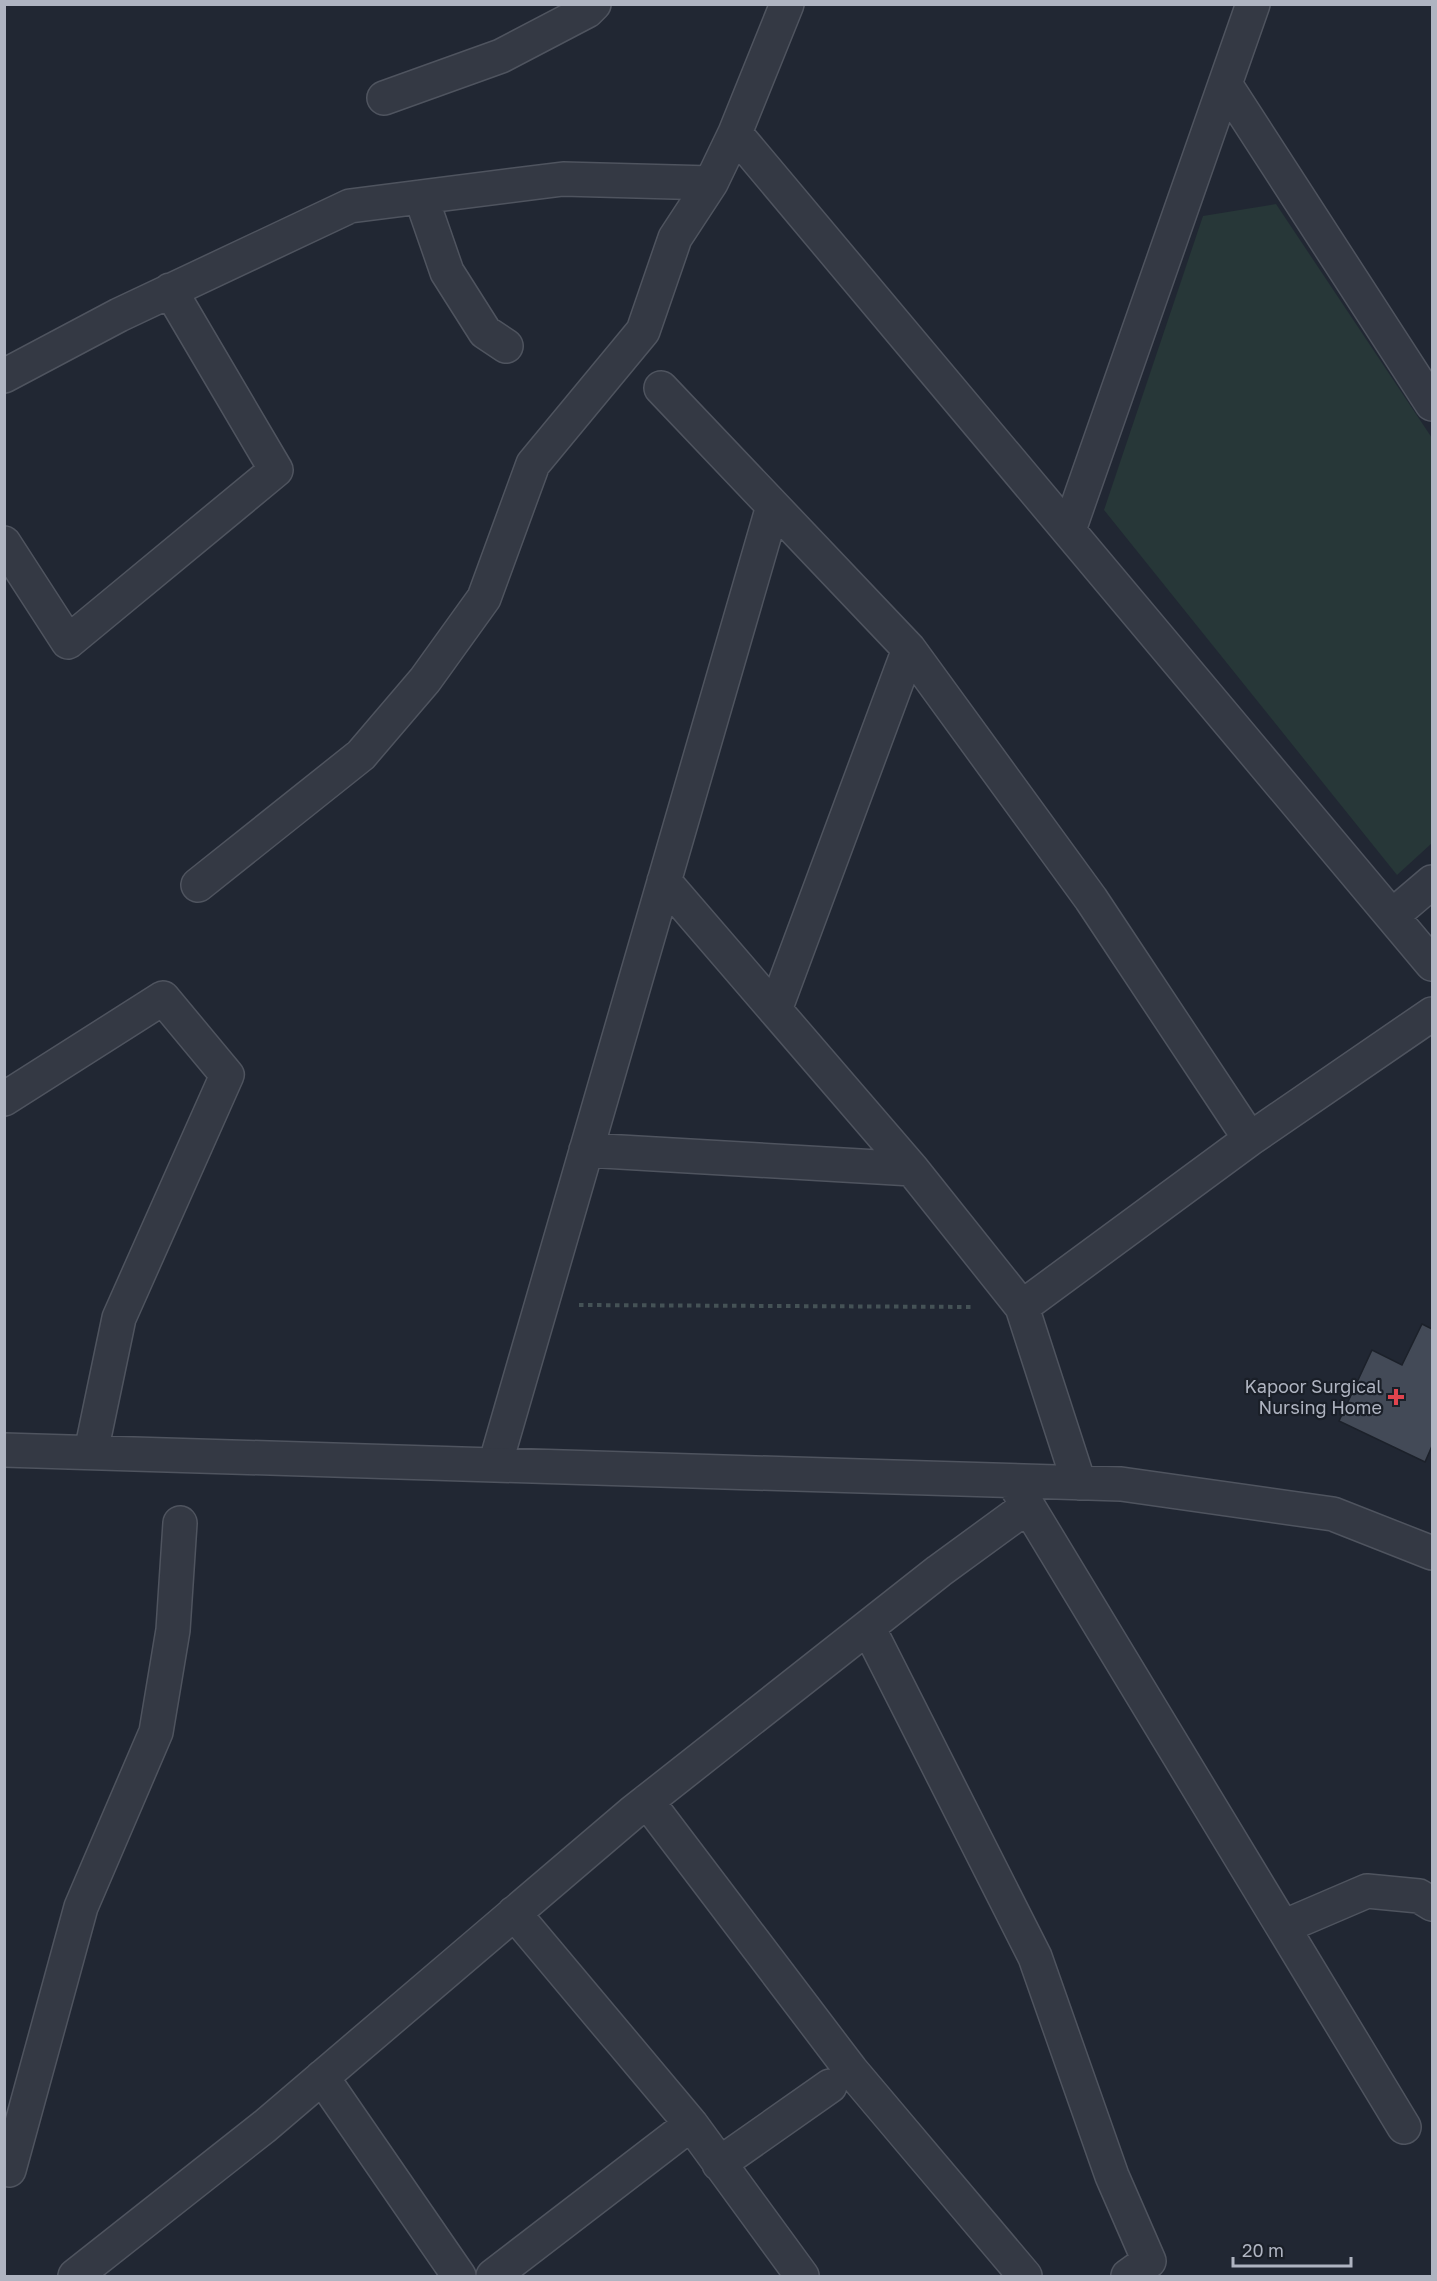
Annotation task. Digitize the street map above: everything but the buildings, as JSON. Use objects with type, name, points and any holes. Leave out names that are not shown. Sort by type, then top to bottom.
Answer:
[{"type":"street","points":[[384,98],[501,56],[587,11],[594,4]]},
{"type":"street","points":[[198,885],[361,755],[438,662],[484,598],[533,464],[643,331],[675,238],[711,183],[735,133],[787,4]]},
{"type":"street","points":[[1069,530],[1253,4]]},
{"type":"street","points":[[1225,84],[1432,404]]},
{"type":"street","points":[[735,133],[1432,964]]},
{"type":"street","points":[[4,376],[118,315],[350,206],[563,178],[711,183]]},
{"type":"street","points":[[421,197],[447,273],[485,332],[506,346]]},
{"type":"street","points":[[4,543],[68,642],[276,470],[170,290]]},
{"type":"street","points":[[661,388],[909,649],[1090,898],[1250,1139]]},
{"type":"street","points":[[495,1466],[773,506]]},
{"type":"street","points":[[775,1010],[909,649]]},
{"type":"street","points":[[664,881],[912,1168],[1022,1307],[1079,1483]]},
{"type":"street","points":[[1392,916],[1432,882]]},
{"type":"street","points":[[4,1099],[163,998],[227,1075],[119,1318],[92,1452]]},
{"type":"street","points":[[1022,1307],[1250,1139],[1432,1014]]},
{"type":"street","points":[[586,1150],[912,1168]]},
{"type":"street","points":[[4,1450],[495,1466],[1020,1493],[1079,1483],[1121,1485],[1333,1514],[1432,1552]]},
{"type":"street","points":[[75,2277],[265,2126],[647,1801],[939,1571],[1020,1493]]},
{"type":"street","points":[[1020,1493],[1404,2127]]},
{"type":"street","points":[[4,2166],[9,2170],[81,1907],[156,1732],[173,1630],[180,1523]]},
{"type":"street","points":[[868,1627],[1035,1958],[1112,2176],[1149,2261],[1128,2277]]},
{"type":"street","points":[[647,1801],[851,2070],[1025,2277]]},
{"type":"street","points":[[1283,1927],[1367,1891],[1419,1896],[1432,1904]]},
{"type":"street","points":[[514,1913],[691,2124],[802,2277]]},
{"type":"street","points":[[322,2077],[459,2277]]},
{"type":"street","points":[[719,2164],[830,2086]]},
{"type":"street","points":[[492,2277],[691,2124]]},
{"type":"path","points":[[541,1305],[1022,1307]]},
{"type":"shaded area","points":[[1276,204],[1432,438],[1432,843],[1397,875],[1104,510],[1203,216]]},
{"type":"place","name":"Kapoor Surgical Nursing Home","points":[[1396,1397]]}]
